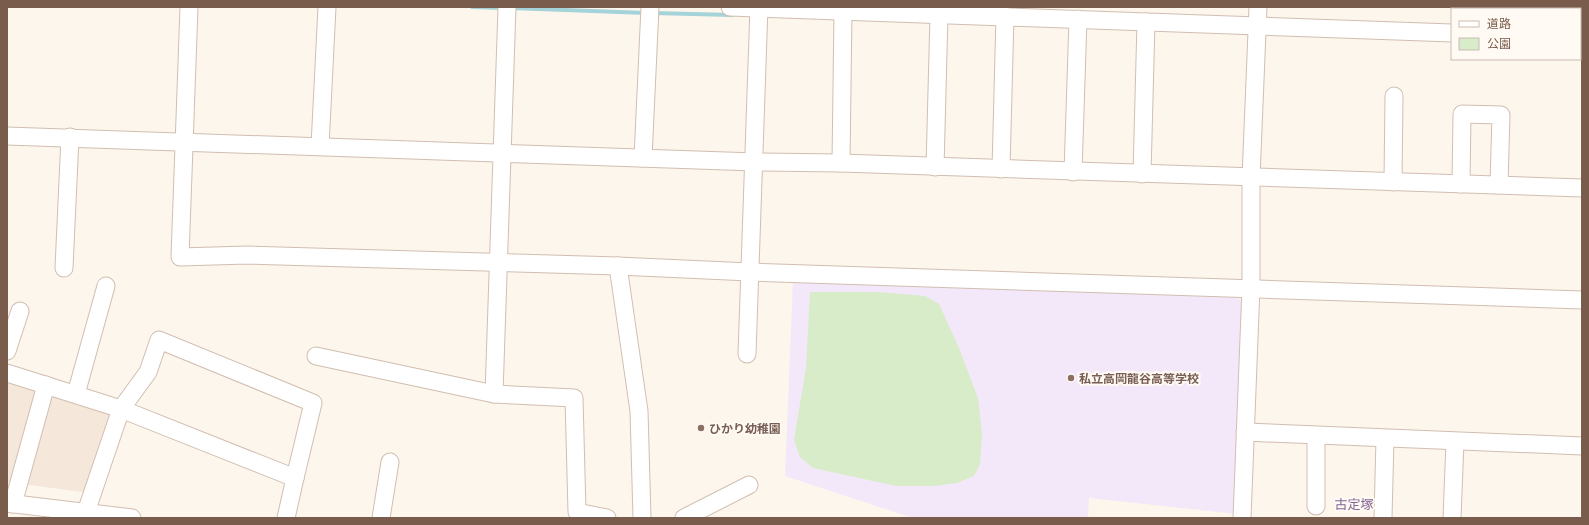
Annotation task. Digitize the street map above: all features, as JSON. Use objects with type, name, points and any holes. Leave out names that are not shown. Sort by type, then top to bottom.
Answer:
[{"type":"street","points":[[190,7],[180,257],[247,255],[618,266],[750,272],[1251,287],[1582,300]]},
{"type":"street","points":[[320,146],[327,7]]},
{"type":"street","points":[[730,7],[758,12],[843,16],[864,9],[937,16],[1004,17],[1078,24],[1114,14],[1146,22],[1183,15],[1257,25],[1451,33]]},
{"type":"street","points":[[1242,518],[1251,287],[1251,178],[1258,7]]},
{"type":"street","points":[[494,394],[507,9]]},
{"type":"street","points":[[643,158],[649,10]]},
{"type":"street","points":[[747,354],[758,12]]},
{"type":"street","points":[[841,163],[843,16]]},
{"type":"street","points":[[935,167],[937,16]]},
{"type":"street","points":[[1001,169],[1004,17]]},
{"type":"street","points":[[1142,174],[1146,22]]},
{"type":"street","points":[[1073,172],[1078,24]]},
{"type":"street","points":[[1393,182],[1394,96]]},
{"type":"street","points":[[1460,184],[1462,114],[1501,115],[1499,185]]},
{"type":"street","points":[[7,136],[184,141],[502,154],[754,162],[841,163],[1582,188]]},
{"type":"street","points":[[64,268],[70,137]]},
{"type":"street","points":[[618,266],[638,411],[642,518]]},
{"type":"street","points":[[76,394],[106,286]]},
{"type":"street","points":[[7,351],[20,311]]},
{"type":"street","points":[[85,515],[121,409],[148,372],[159,340],[313,403],[286,518]]},
{"type":"street","points":[[316,356],[494,394],[574,398],[577,512],[607,518]]},
{"type":"street","points":[[7,373],[121,409],[295,478]]},
{"type":"street","points":[[46,385],[10,503],[85,515],[132,518]]},
{"type":"street","points":[[1245,432],[1455,442],[1582,446]]},
{"type":"street","points":[[1316,436],[1316,506]]},
{"type":"street","points":[[1383,518],[1385,439]]},
{"type":"street","points":[[1452,518],[1455,442]]},
{"type":"street","points":[[381,518],[390,462]]},
{"type":"street","points":[[684,518],[749,485]]},
{"type":"shaded area","points":[[793,280],[1227,294],[1245,301],[1237,514],[1089,498],[1088,518],[913,518],[785,476]]},
{"type":"shaded area","points":[[7,369],[114,411],[89,493],[7,482]]},
{"type":"green space","points":[[810,292],[879,292],[925,296],[939,304],[959,348],[978,398],[982,433],[980,464],[974,476],[957,483],[934,486],[896,486],[813,468],[800,457],[794,440],[806,368]]},
{"type":"waterway","points":[[472,7],[502,8]]},
{"type":"waterway","points":[[511,8],[646,13]]},
{"type":"waterway","points":[[653,13],[732,15]]},
{"type":"place","name":"私立高岡龍谷高等学校","points":[[1071,378]]},
{"type":"place","name":"ひかり幼稚園","points":[[701,428]]},
{"type":"district","name":"古定塚","points":[[1354,504]]}]
